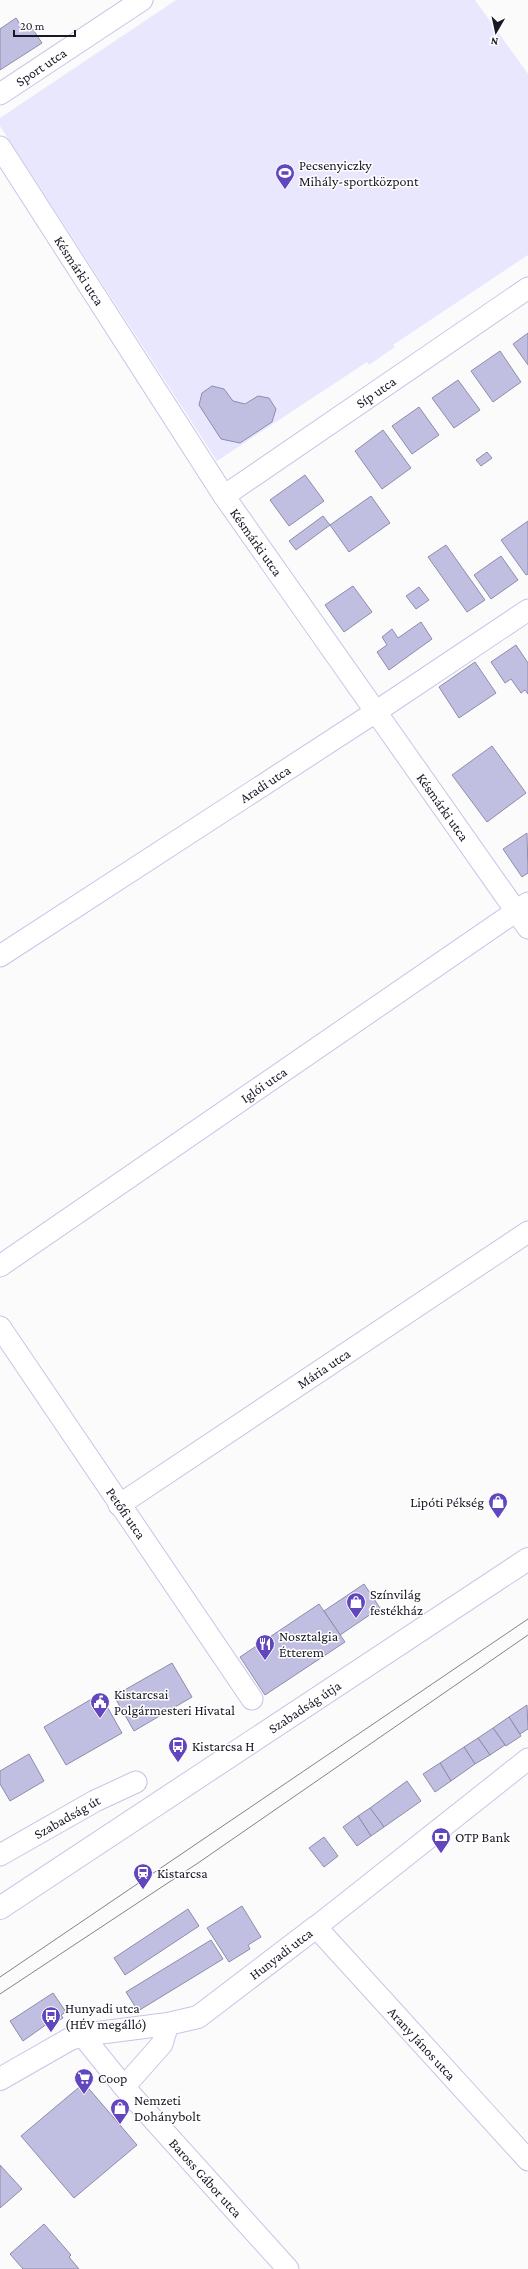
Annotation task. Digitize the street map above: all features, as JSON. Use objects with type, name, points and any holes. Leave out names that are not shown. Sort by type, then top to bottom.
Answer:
[{"type":"main road","name":"Szabadság útja","points":[[0,1908],[528,1559]]},
{"type":"main road","name":"Hunyadi utca","points":[[0,2079],[70,2039],[168,2024],[198,2017],[316,1928]]},
{"type":"street","name":"Sport utca","points":[[0,94],[142,0]]},
{"type":"street","name":"Késmárki utca","points":[[0,147],[224,496],[377,711],[522,907],[528,928]]},
{"type":"street","name":"Síp utca","points":[[224,496],[528,288]]},
{"type":"street","name":"Aradi utca","points":[[0,956],[377,711],[528,610]]},
{"type":"street","name":"Iglói utca","points":[[0,1266],[522,907]]},
{"type":"street","name":"Mária utca","points":[[119,1506],[528,1232]]},
{"type":"street","name":"Petőfi utca","points":[[0,1327],[119,1506],[252,1699]]},
{"type":"street","name":"Hunyadi utca","points":[[316,1928],[525,1766]]},
{"type":"street","name":"Szabadság út","points":[[0,1854],[95,1801],[136,1782]]},
{"type":"street","name":"Arany János utca","points":[[316,1928],[528,2160]]},
{"type":"street","points":[[124,2087],[162,2044],[168,2024]]},
{"type":"street","name":"Baross Gábor utca","points":[[82,2036],[124,2087],[288,2269]]},
{"type":"shaded area","name":"Pecsenyiczky Mihály-sportközpont","points":[[176,0],[475,0],[528,74],[528,255],[393,345],[395,347],[369,365],[367,362],[217,461],[0,126],[0,118]]},
{"type":"building","points":[[16,18],[23,29],[30,25],[42,43],[0,70],[0,29]]},
{"type":"building","points":[[528,333],[528,365],[513,344]]},
{"type":"building","points":[[500,351],[521,382],[493,402],[471,371]]},
{"type":"building","points":[[458,380],[480,410],[454,428],[432,398]]},
{"type":"building","points":[[212,386],[224,389],[233,401],[245,404],[258,396],[269,398],[276,409],[272,422],[240,443],[221,439],[199,405],[202,393]]},
{"type":"building","points":[[419,407],[439,435],[412,454],[392,426]]},
{"type":"building","points":[[383,430],[411,468],[382,489],[355,451]]},
{"type":"building","points":[[487,452],[492,458],[481,466],[476,460]]},
{"type":"building","points":[[305,475],[324,501],[289,526],[270,500]]},
{"type":"building","points":[[371,496],[390,523],[349,552],[330,525]]},
{"type":"building","points":[[323,516],[330,525],[296,550],[289,541]]},
{"type":"building","points":[[528,521],[528,574],[526,575],[501,540]]},
{"type":"building","points":[[446,545],[485,600],[467,612],[428,557]]},
{"type":"building","points":[[501,556],[518,580],[491,599],[474,575]]},
{"type":"building","points":[[353,586],[372,612],[344,632],[325,605]]},
{"type":"building","points":[[419,587],[429,600],[416,609],[406,596]]},
{"type":"building","points":[[421,622],[432,639],[389,670],[377,652],[387,645],[382,637],[392,629],[398,638]]},
{"type":"building","points":[[516,645],[528,663],[528,694],[525,690],[521,693],[511,679],[505,683],[491,662]]},
{"type":"building","points":[[475,662],[496,693],[459,718],[439,687]]},
{"type":"building","points":[[492,746],[526,793],[487,822],[452,775]]},
{"type":"building","points":[[527,833],[528,873],[522,877],[503,849]]},
{"type":"building","points":[[364,1584],[380,1608],[340,1635],[324,1611]]},
{"type":"building","points":[[319,1604],[345,1642],[265,1695],[240,1657]]},
{"type":"building","points":[[172,1663],[192,1697],[134,1731],[114,1696]]},
{"type":"building","points":[[100,1694],[122,1733],[66,1765],[44,1727]]},
{"type":"building","points":[[527,1705],[528,1729],[520,1734],[509,1717]]},
{"type":"building","points":[[509,1717],[521,1736],[506,1746],[493,1728]]},
{"type":"building","points":[[493,1728],[505,1745],[490,1755],[478,1738]]},
{"type":"building","points":[[478,1738],[490,1755],[475,1764],[464,1747]]},
{"type":"building","points":[[464,1747],[475,1764],[451,1781],[440,1763]]},
{"type":"building","points":[[29,1754],[44,1781],[10,1801],[0,1784],[0,1771]]},
{"type":"building","points":[[440,1763],[451,1781],[435,1792],[423,1774]]},
{"type":"building","points":[[407,1781],[421,1801],[384,1827],[370,1808]]},
{"type":"building","points":[[370,1808],[384,1827],[371,1836],[358,1816]]},
{"type":"building","points":[[358,1816],[371,1836],[357,1846],[343,1827]]},
{"type":"building","points":[[324,1837],[338,1856],[324,1867],[309,1848]]},
{"type":"building","points":[[242,1906],[261,1937],[248,1945],[250,1949],[229,1962],[207,1928]]},
{"type":"building","points":[[188,1909],[199,1926],[125,1975],[114,1958]]},
{"type":"building","points":[[211,1940],[223,1959],[138,2011],[126,1992]]},
{"type":"building","points":[[53,1993],[66,2012],[61,2015],[63,2018],[49,2027],[47,2024],[23,2041],[10,2021]]},
{"type":"building","points":[[84,2083],[137,2145],[74,2198],[21,2136]]},
{"type":"building","points":[[0,2165],[22,2189],[0,2208]]},
{"type":"building","points":[[44,2224],[71,2255],[69,2257],[79,2269],[23,2269],[10,2254]]},
{"type":"tram line","points":[[0,1977],[528,1619]]},
{"type":"tram line","points":[[0,1994],[198,1863],[528,1635]]},
{"type":"place","name":"Pecsenyiczky Mihály-sportközpont","points":[[285,190]]},
{"type":"place","name":"Lipóti Pékség","points":[[498,1519]]},
{"type":"place","name":"Színvilág festékház","points":[[356,1619]]},
{"type":"place","name":"Nosztalgia Étterem","points":[[265,1661]]},
{"type":"place","name":"Kistarcsai Polgármesteri Hivatal","points":[[100,1719]]},
{"type":"place","name":"Kistarcsa H","points":[[178,1763]]},
{"type":"place","name":"OTP Bank","points":[[441,1854]]},
{"type":"place","name":"Kistarcsa","points":[[143,1890]]},
{"type":"place","name":"Hunyadi utca (HÉV megálló)","points":[[51,2033]]},
{"type":"place","name":"Coop","points":[[84,2095]]},
{"type":"place","name":"Nemzeti Dohánybolt","points":[[120,2125]]}]
